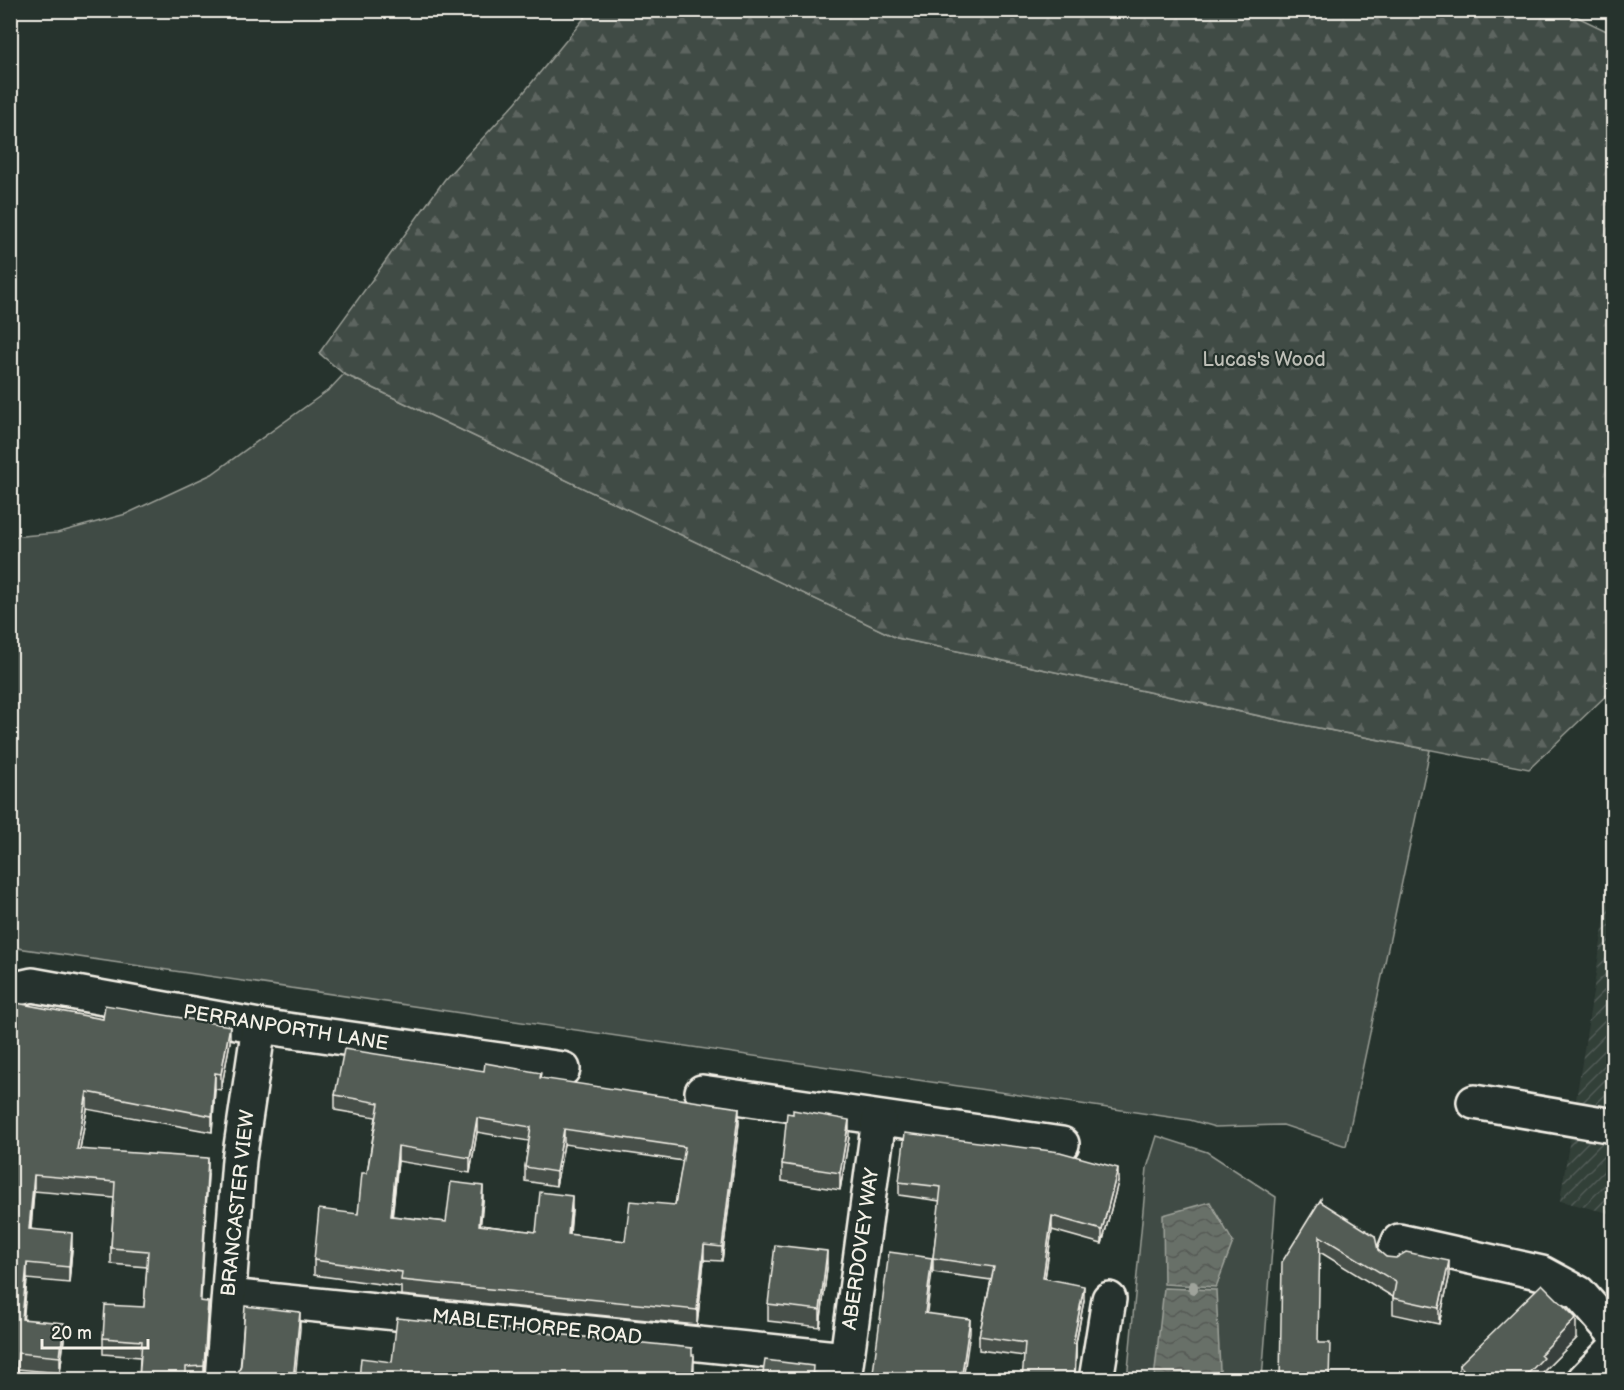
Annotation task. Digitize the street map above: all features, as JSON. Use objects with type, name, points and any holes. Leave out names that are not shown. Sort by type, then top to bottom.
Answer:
[{"type":"street","name":"PERRANPORTH LANE","points":[[10,990],[32,985],[259,1026],[563,1069]]},
{"type":"street","name":"BRANCASTER VIEW","points":[[222,1380],[239,1160],[259,1026]]},
{"type":"street","points":[[702,1092],[1062,1144]]},
{"type":"street","points":[[1474,1102],[1614,1126]]},
{"type":"street","name":"ABERDOVEY WAY","points":[[845,1369],[879,1119]]},
{"type":"street","points":[[1393,1256],[1399,1241],[1542,1273],[1579,1293],[1614,1334]]},
{"type":"street","name":"MABLETHORPE ROAD","points":[[229,1296],[845,1369]]},
{"type":"street","points":[[1096,1380],[1109,1299]]},
{"type":"street","points":[[1584,1380],[1614,1349]]},
{"type":"shaded area","points":[[1613,866],[1613,1214],[1560,1201]]},
{"type":"green space","name":"Lucas's Wood","points":[[1563,10],[1613,34],[1613,689],[1529,769],[1283,721],[897,638],[344,374],[319,353],[445,179],[516,102],[590,11]]},
{"type":"green space","points":[[344,374],[897,638],[1283,721],[1430,750],[1346,1146],[1283,1125],[1215,1127],[1190,1120],[11,947],[11,537],[57,533],[126,514],[212,474],[330,389]]},
{"type":"green space","points":[[1157,1136],[1207,1152],[1276,1197],[1262,1379],[1127,1380],[1147,1168]]},
{"type":"water","points":[[1210,1202],[1233,1242],[1216,1287],[1164,1284],[1163,1215]]},
{"type":"water","points":[[1164,1288],[1216,1290],[1220,1370],[1218,1379],[1154,1379]]},
{"type":"building","points":[[11,1002],[103,1019],[105,1005],[230,1026],[221,1074],[215,1073],[212,1116],[87,1092],[77,1149],[208,1158],[200,1301],[208,1302],[204,1366],[186,1367],[186,1380],[139,1380],[142,1341],[103,1338],[105,1305],[144,1307],[148,1251],[111,1248],[115,1182],[34,1175],[29,1229],[72,1233],[69,1267],[27,1263],[22,1319],[64,1323],[60,1357],[18,1353],[16,1380],[10,1380]]},
{"type":"building","points":[[344,1049],[484,1071],[485,1063],[541,1073],[540,1078],[739,1108],[722,1247],[704,1245],[697,1310],[401,1280],[402,1272],[314,1260],[319,1209],[358,1214],[362,1173],[367,1173],[379,1103],[335,1095]],"holes":[[[477,1118],[531,1127],[525,1167],[556,1172],[564,1129],[685,1147],[675,1205],[630,1201],[625,1241],[568,1234],[572,1196],[540,1192],[536,1232],[479,1225],[483,1186],[451,1182],[446,1222],[391,1216],[398,1146],[470,1158]]]},
{"type":"building","points":[[793,1110],[849,1120],[840,1173],[782,1164],[787,1113],[793,1114]]},
{"type":"building","points":[[905,1133],[1060,1152],[1118,1168],[1102,1230],[1052,1216],[1043,1278],[1084,1286],[1073,1344],[1076,1344],[1074,1380],[1022,1380],[1025,1343],[979,1336],[994,1267],[933,1258],[941,1187],[899,1182]]},
{"type":"building","points":[[1321,1199],[1321,1202],[1375,1236],[1378,1250],[1386,1257],[1396,1258],[1406,1252],[1449,1261],[1439,1308],[1393,1298],[1396,1282],[1320,1236],[1318,1343],[1330,1343],[1329,1380],[1280,1380],[1282,1262]]},
{"type":"building","points":[[775,1245],[827,1251],[820,1310],[768,1304]]},
{"type":"building","points":[[889,1252],[932,1258],[925,1313],[970,1319],[961,1380],[872,1380]]},
{"type":"building","points":[[1542,1284],[1576,1318],[1540,1355],[1543,1358],[1522,1380],[1454,1380],[1463,1369],[1459,1365]]},
{"type":"building","points":[[245,1306],[300,1312],[293,1380],[231,1380],[238,1373],[241,1365]]},
{"type":"building","points":[[397,1318],[692,1348],[692,1355],[694,1355],[692,1380],[407,1380],[392,1378],[392,1380],[359,1380],[361,1358],[392,1362]]},
{"type":"building","points":[[765,1360],[813,1366],[812,1380],[762,1380]]}]
